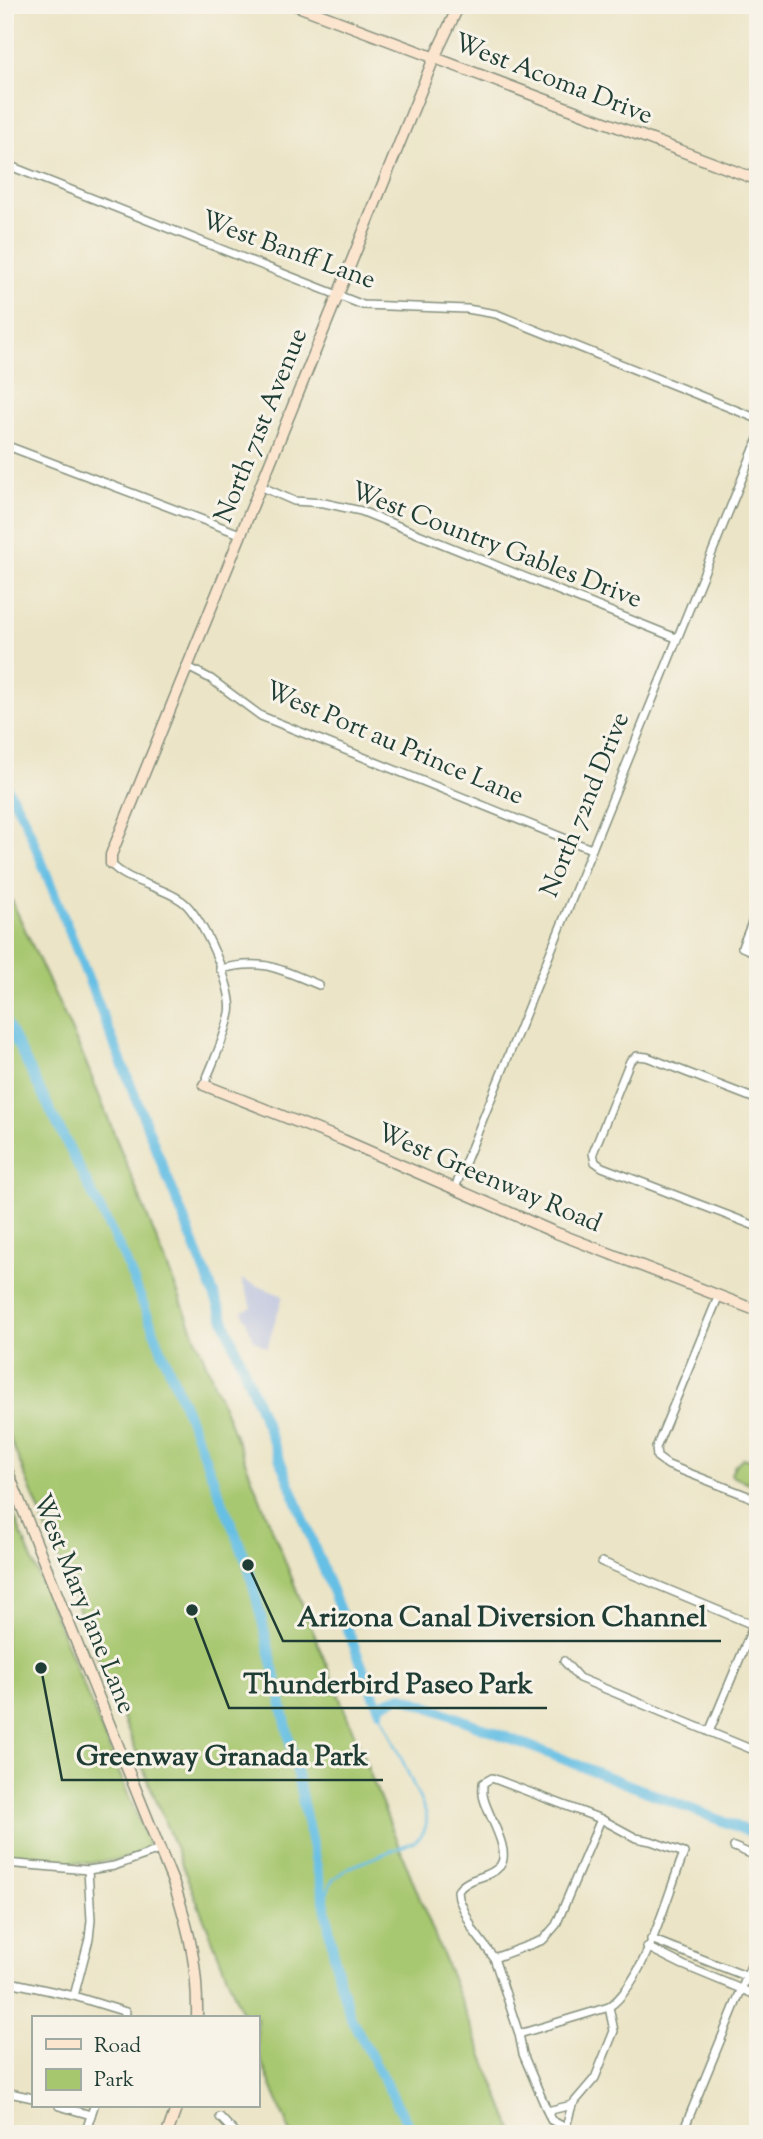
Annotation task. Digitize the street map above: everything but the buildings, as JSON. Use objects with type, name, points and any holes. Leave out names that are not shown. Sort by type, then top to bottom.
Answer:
[{"type":"street","name":"West Acoma Drive","points":[[295,5],[758,180]]},
{"type":"street","name":"North 71st Avenue","points":[[111,864],[111,855],[186,666],[434,58],[459,5]]},
{"type":"street","name":"West Banff Lane","points":[[5,164],[363,305],[467,309],[496,314],[758,419]]},
{"type":"street","name":"North 72nd Drive","points":[[455,1188],[758,439]]},
{"type":"street","points":[[5,445],[240,534]]},
{"type":"street","name":"West Country Gables Drive","points":[[260,486],[294,501],[324,503],[361,511],[676,638]]},
{"type":"street","name":"West Port au Prince Lane","points":[[186,666],[211,679],[261,716],[591,849]]},
{"type":"street","points":[[111,864],[123,875],[186,903],[195,913],[220,969],[230,996],[231,1012],[204,1085]]},
{"type":"street","points":[[758,908],[742,947],[758,954]]},
{"type":"street","points":[[220,969],[246,963],[267,965],[319,985]]},
{"type":"street","points":[[758,1100],[647,1057],[636,1056],[630,1061],[593,1153],[595,1162],[601,1167],[758,1227]]},
{"type":"street","name":"West Greenway Road","points":[[204,1085],[343,1140],[554,1232],[758,1311]]},
{"type":"street","points":[[719,1295],[656,1448],[657,1457],[668,1465],[758,1500]]},
{"type":"street","name":"West Mary Jane Lane","points":[[5,1465],[186,1920],[195,1958],[197,2016]]},
{"type":"street","points":[[602,1562],[756,1626]]},
{"type":"street","points":[[709,1732],[756,1626],[758,1615]]},
{"type":"street","points":[[564,1661],[579,1678],[758,1752]]},
{"type":"street","points":[[519,2034],[609,2007],[620,1999],[628,1989],[651,1939],[684,1853],[636,1838],[601,1819],[492,1778],[483,1783],[483,1797],[503,1848],[504,1860],[498,1869],[463,1884],[458,1891],[459,1899],[473,1930],[494,1958],[523,2054],[551,2120],[565,2131],[572,2105],[595,2078],[614,2031],[609,2007]]},
{"type":"street","points":[[494,1958],[543,1940],[556,1925],[601,1819]]},
{"type":"street","points":[[734,1847],[758,1857]]},
{"type":"street","points":[[5,1863],[88,1870],[114,1866],[159,1850]]},
{"type":"street","points":[[74,1996],[89,1939],[88,1870]]},
{"type":"street","points":[[651,1939],[758,1981]]},
{"type":"street","points":[[647,1947],[758,1996]]},
{"type":"street","points":[[682,2134],[758,1949]]},
{"type":"street","points":[[683,1965],[688,1952]]},
{"type":"street","points":[[5,1981],[74,1996],[125,2015]]},
{"type":"street","points":[[5,2092],[32,2098]]},
{"type":"street","points":[[547,2111],[572,2105]]},
{"type":"street","points":[[66,2108],[91,2115]]},
{"type":"street","points":[[85,2134],[93,2108]]},
{"type":"street","points":[[167,2134],[176,2108]]},
{"type":"street","points":[[220,2117],[236,2134]]},
{"type":"shaded area","points":[[241,1279],[283,1296],[267,1348],[254,1340],[242,1311],[252,1307]]},
{"type":"green space","points":[[5,886],[84,1058],[514,2134],[291,2134],[259,2056],[259,2016],[243,2016],[5,1426]]},
{"type":"green space","points":[[743,1458],[758,1462],[758,1488],[731,1474],[735,1465]]},
{"type":"green space","points":[[5,1494],[148,1843],[146,1849],[132,1856],[97,1862],[58,1862],[5,1857]]},
{"type":"waterway","points":[[5,784],[25,820],[380,1711]]},
{"type":"waterway","points":[[5,1020],[125,1259],[248,1565],[275,1673],[338,1977],[351,2018],[413,2134]]},
{"type":"waterway","points":[[378,1706],[401,1696],[758,1835]]},
{"type":"waterway","points":[[324,1900],[333,1879],[348,1868],[413,1842],[420,1837],[426,1826],[426,1813],[380,1711]]},
{"type":"place","name":"Arizona Canal Diversion Channel","points":[[248,1565]]},
{"type":"place","name":"Thunderbird Paseo Park","points":[[192,1610]]},
{"type":"place","name":"Greenway Granada Park","points":[[41,1668]]}]
